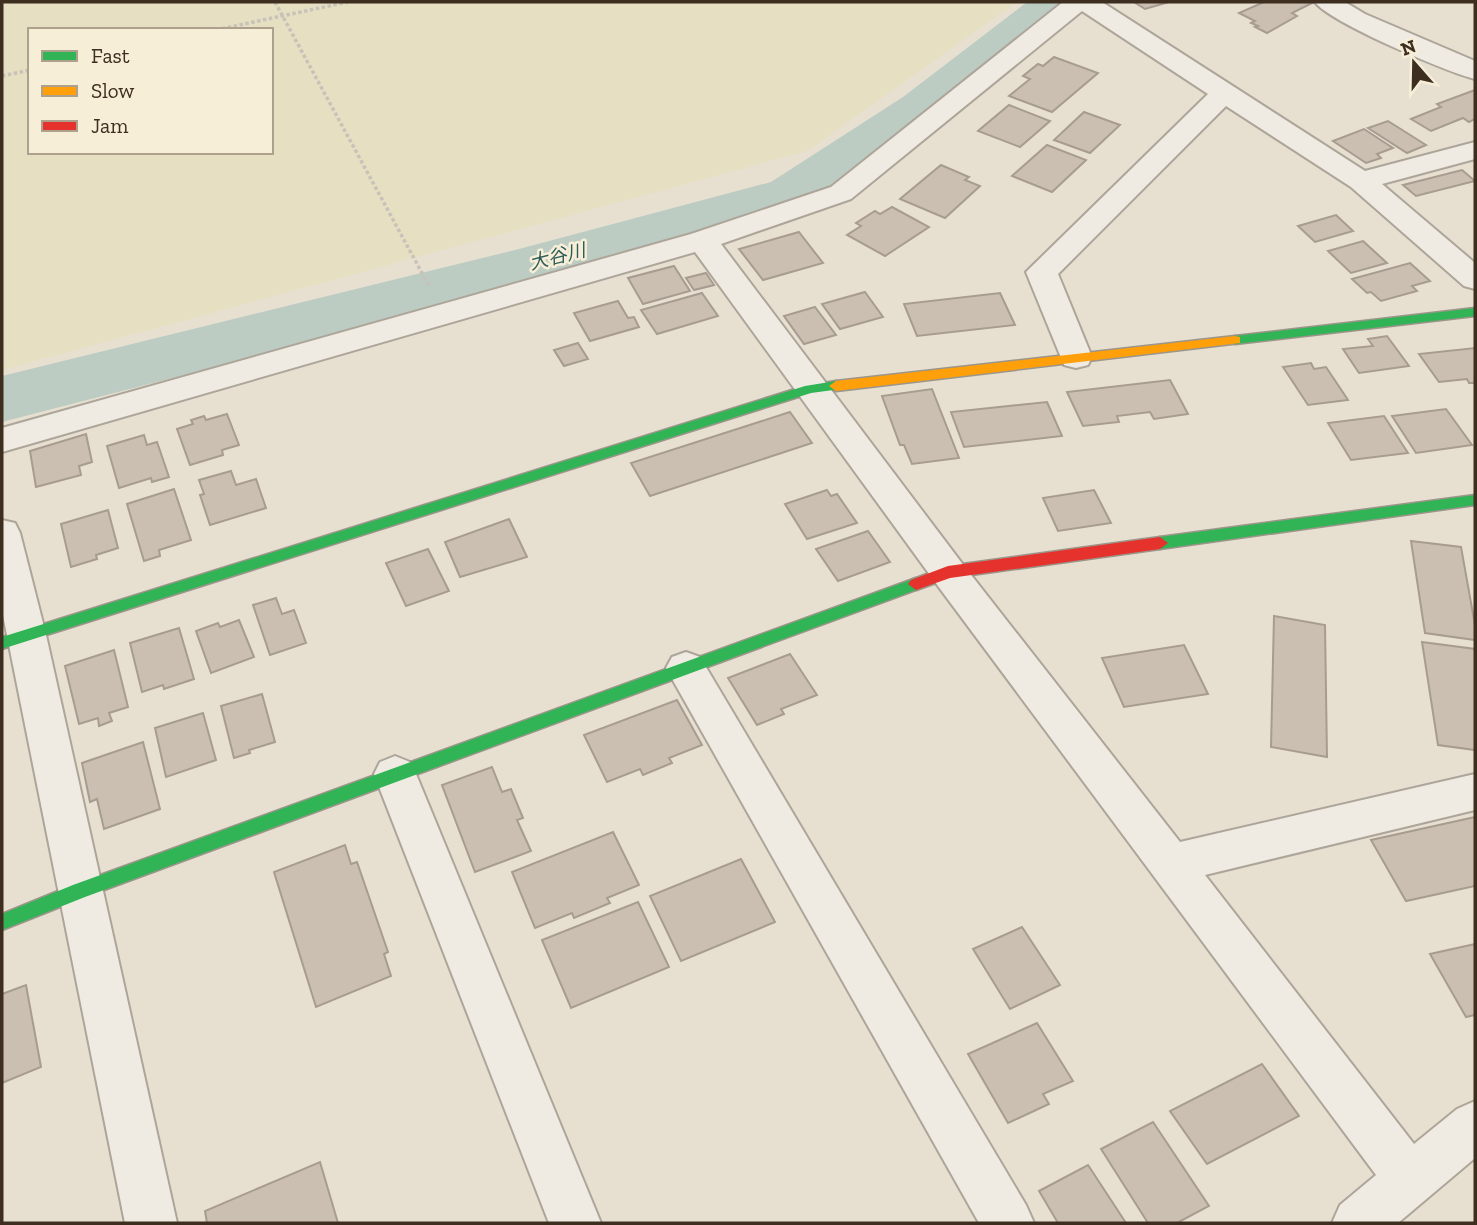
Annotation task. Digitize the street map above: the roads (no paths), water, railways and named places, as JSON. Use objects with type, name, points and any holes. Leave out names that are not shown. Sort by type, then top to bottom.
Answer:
[{"type":"street","points":[[2,440],[702,240],[841,193],[1078,2]]},
{"type":"street","points":[[1085,2],[1361,181],[1475,279]]},
{"type":"street","points":[[1328,2],[1356,19],[1468,60]]},
{"type":"street","points":[[1076,357],[1042,272],[1225,92]]},
{"type":"street","points":[[1361,181],[1475,150]]},
{"type":"street","points":[[702,240],[810,390],[1410,1179]]},
{"type":"street","points":[[14,639],[810,390],[1475,312]]},
{"type":"street","points":[[2,922],[395,774],[948,572],[1475,500]]},
{"type":"street","points":[[2,533],[14,639],[79,891],[152,1223]]},
{"type":"street","points":[[686,668],[1008,1223]]},
{"type":"street","points":[[395,774],[575,1223]]},
{"type":"street","points":[[1169,864],[1475,792]]},
{"type":"street","points":[[1358,1223],[1475,1126]]},
{"type":"waterway","name":"大谷川","points":[[2,399],[531,266],[792,195],[923,109],[1059,2]]}]
